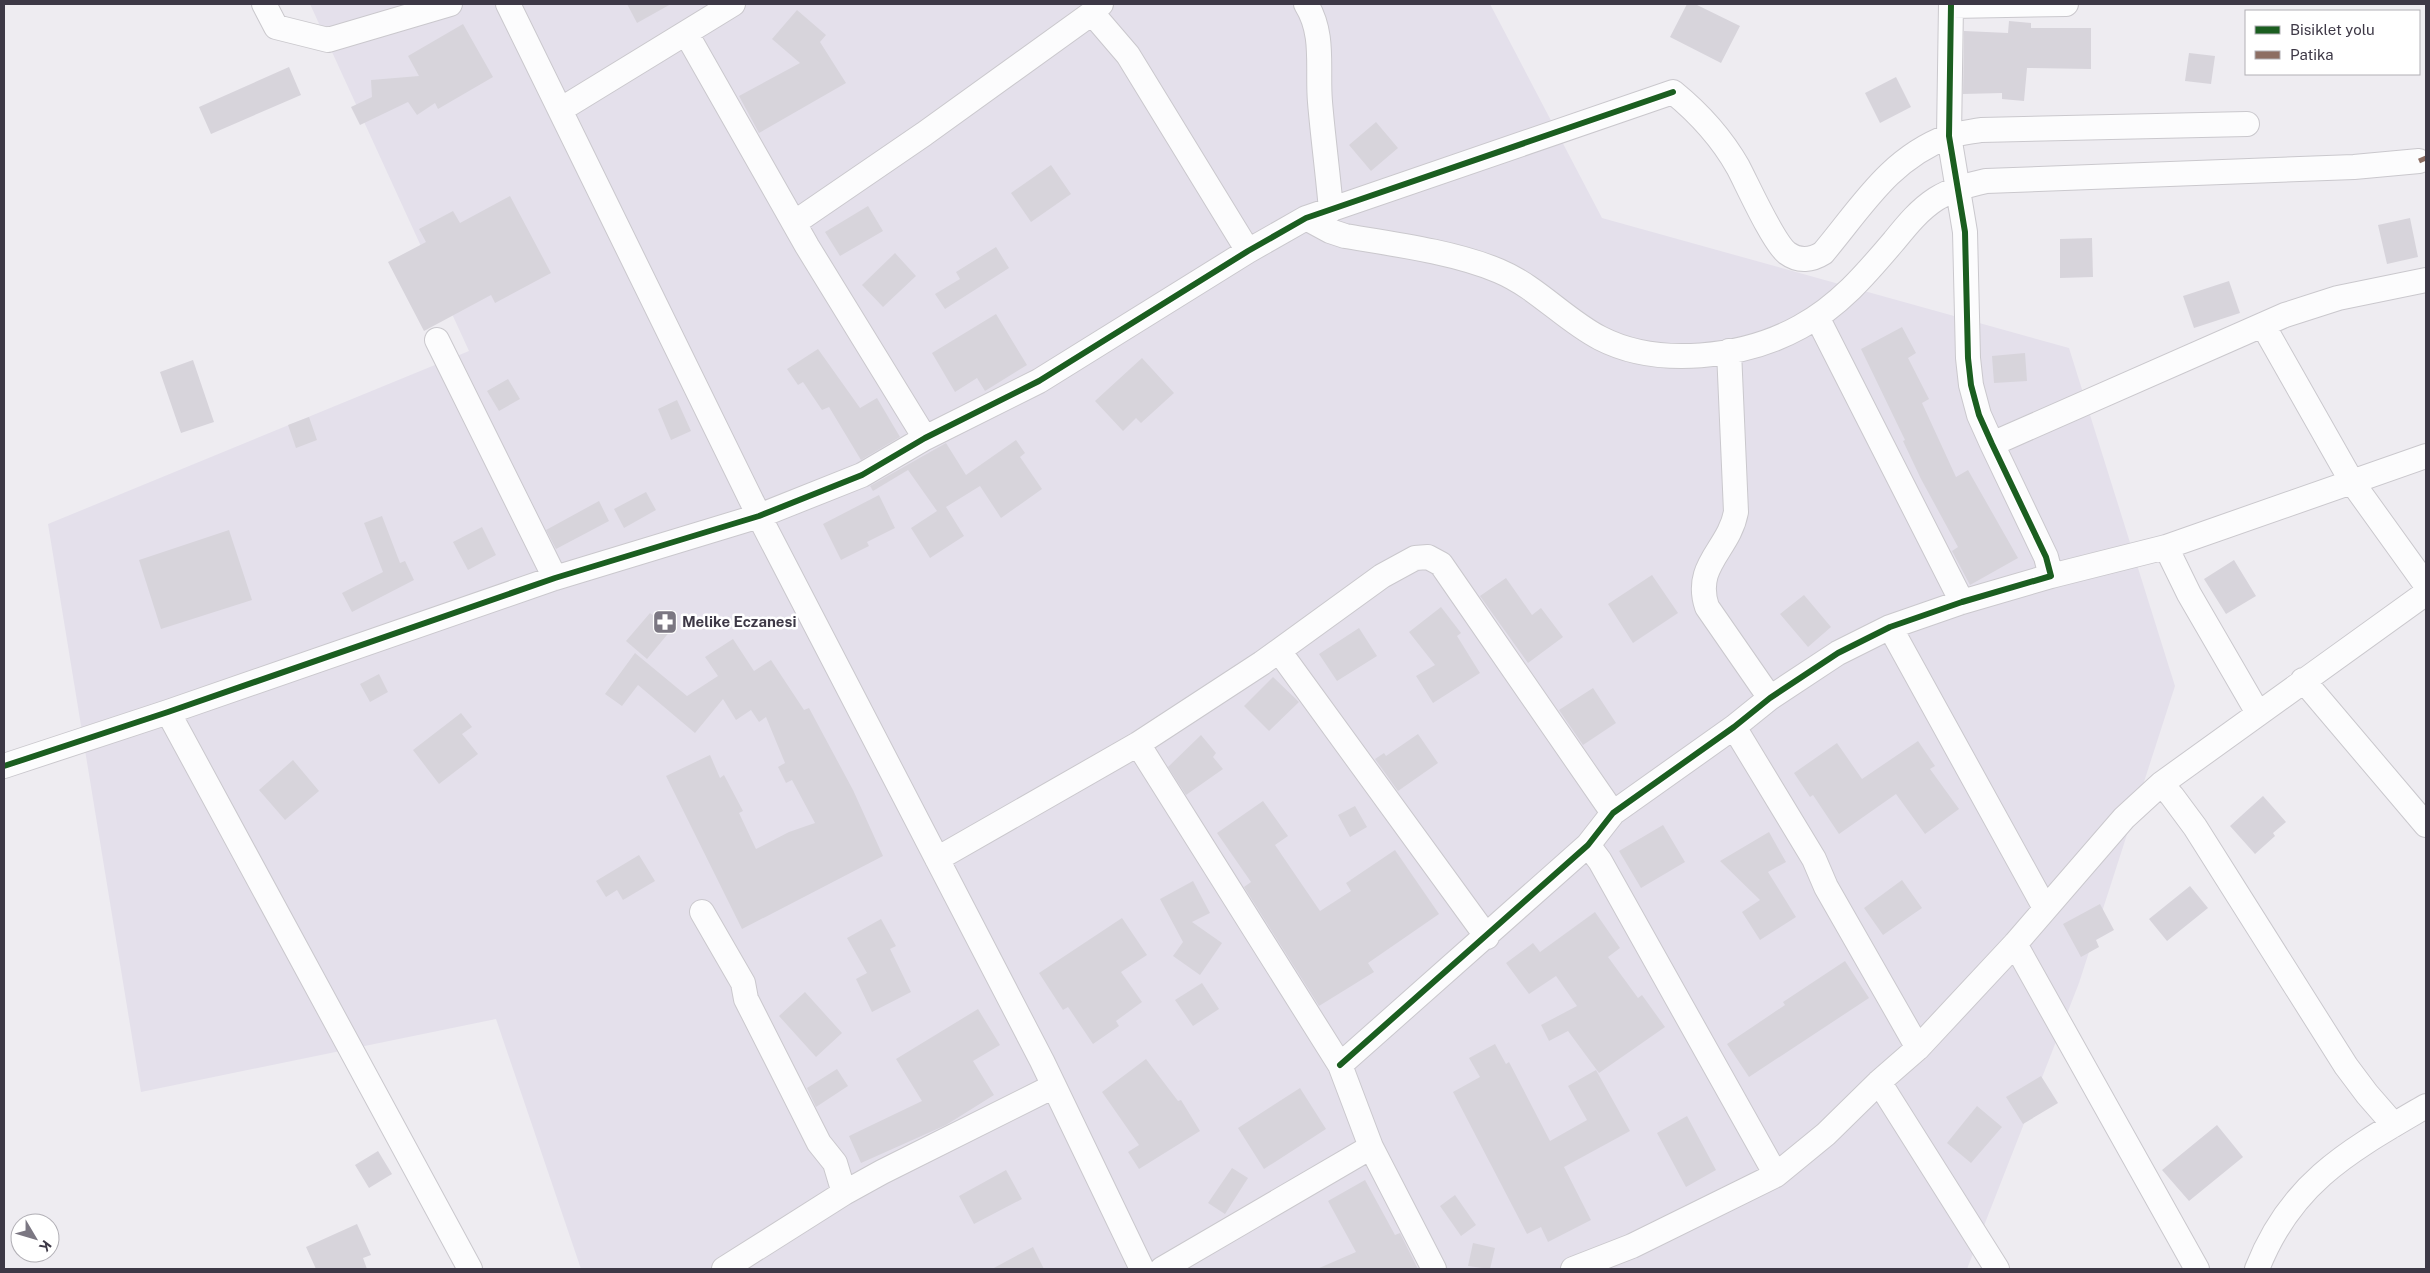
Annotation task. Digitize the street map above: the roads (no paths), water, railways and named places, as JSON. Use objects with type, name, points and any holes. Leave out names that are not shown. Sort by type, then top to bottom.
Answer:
[{"type":"street","points":[[264,4],[276,27],[328,40],[450,4]]},
{"type":"street","points":[[508,4],[759,516],[1054,1086],[1142,1269]]},
{"type":"street","points":[[560,110],[733,4]]},
{"type":"street","points":[[1306,4],[1314,16],[1320,57],[1320,99],[1331,210]]},
{"type":"street","points":[[2051,576],[2046,557],[1979,415],[1971,385],[1968,358],[1965,232],[1949,136],[1951,5],[2066,4]]},
{"type":"street","points":[[794,223],[924,134],[1096,8],[1128,55],[1248,251]]},
{"type":"street","points":[[686,33],[794,223],[925,438]]},
{"type":"street","points":[[4,766],[168,712],[555,578],[759,516],[862,475],[925,438],[1039,381],[1248,251],[1306,218],[1673,92],[1699,113],[1712,129],[1737,166],[1782,248],[1795,258],[1802,260],[1816,257],[1823,253],[1884,177],[1917,152],[1949,136],[1981,130],[2247,124]]},
{"type":"street","points":[[1306,218],[1330,232],[1475,263],[1500,271],[1520,282],[1599,338],[1628,349],[1662,355],[1697,356],[1729,351],[1792,331],[1817,318],[1838,302],[1915,215],[1937,198],[1958,188],[1986,181],[2354,167],[2419,161]]},
{"type":"street","points":[[1992,444],[2310,306],[2426,280]]},
{"type":"street","points":[[1817,318],[1962,602]]},
{"type":"street","points":[[2263,325],[2352,482],[2426,585]]},
{"type":"street","points":[[437,340],[555,578]]},
{"type":"street","points":[[1729,351],[1736,512],[1731,530],[1706,570],[1703,590],[1707,608],[1770,698]]},
{"type":"street","points":[[1340,1066],[1588,845],[1613,813],[1734,727],[1770,698],[1838,653],[1890,627],[1962,602],[2051,576],[2166,547],[2426,456]]},
{"type":"street","points":[[2166,547],[2189,594],[2258,713]]},
{"type":"street","points":[[937,860],[1138,744],[1279,651],[1382,576],[1415,558],[1428,557],[1442,564],[1613,813]]},
{"type":"street","points":[[1573,1269],[1599,1264],[1776,1175],[1826,1134],[1879,1082],[1918,1048],[2015,944],[2124,818],[2160,784],[2426,593]]},
{"type":"street","points":[[1890,627],[2045,908]]},
{"type":"street","points":[[1279,651],[1487,937]]},
{"type":"street","points":[[2303,680],[2426,825]]},
{"type":"street","points":[[168,712],[470,1269]]},
{"type":"street","points":[[1734,727],[1814,859],[1826,886],[1918,1048]]},
{"type":"street","points":[[1138,744],[1340,1066],[1371,1147],[1434,1269]]},
{"type":"street","points":[[2160,784],[2172,796],[2195,827],[2346,1066],[2394,1125]]},
{"type":"street","points":[[1588,845],[1600,861],[1776,1175]]},
{"type":"street","points":[[702,912],[743,983],[746,998],[819,1143],[835,1163],[844,1193]]},
{"type":"street","points":[[2015,944],[2197,1269]]},
{"type":"street","points":[[1879,1082],[1997,1269]]},
{"type":"street","points":[[724,1269],[844,1193],[1054,1086]]},
{"type":"street","points":[[2257,1269],[2267,1244],[2280,1222],[2305,1190],[2342,1156],[2426,1106]]},
{"type":"street","points":[[1162,1269],[1371,1147]]},
{"type":"place","name":"Melike Eczanesi","points":[[665,622]]}]
